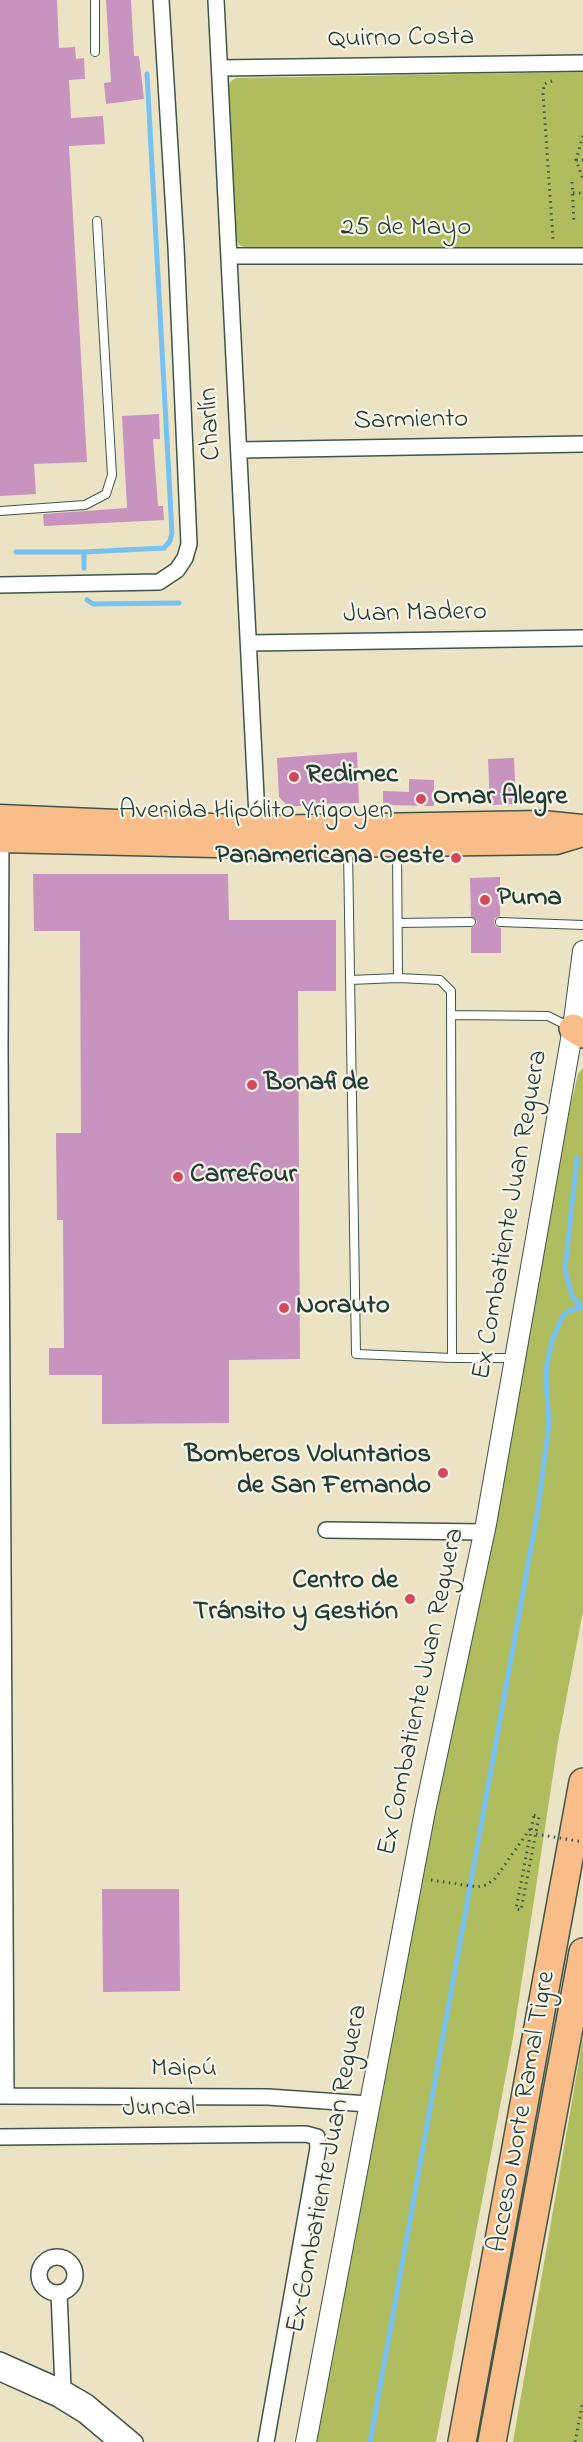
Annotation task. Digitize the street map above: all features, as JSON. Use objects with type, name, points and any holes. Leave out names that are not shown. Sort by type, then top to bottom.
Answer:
[{"type":"highway","name":"Acceso Norte Ramal Tigre","points":[[460,2442],[473,2383],[583,1782]]},
{"type":"highway","name":"Acceso Norte Ramal Tigre","points":[[494,2442],[583,1952]]},
{"type":"main road","name":"Avenida Hipólito Yrigoyen","points":[[257,837],[542,823],[583,827]]},
{"type":"main road","name":"Avenida Hipólito Yrigoyen","points":[[0,829],[257,837],[347,845],[556,842],[583,834]]},
{"type":"street","points":[[0,585],[159,582],[177,570],[189,544],[161,0]]},
{"type":"street","name":"Charlín","points":[[216,0],[257,837]]},
{"type":"street","name":"Quirno Costa","points":[[220,68],[583,63]]},
{"type":"street","name":"25 de Mayo","points":[[229,256],[583,256]]},
{"type":"street","name":"Sarmiento","points":[[239,450],[583,444]]},
{"type":"street","name":"Juan Madero","points":[[249,643],[583,638]]},
{"type":"street","points":[[0,829],[3,2096]]},
{"type":"street","name":"Ex Combatiente Juan Reguera","points":[[306,2442],[368,2104],[412,1877],[484,1532],[578,1031],[583,951]]},
{"type":"street","points":[[326,1530],[484,1532]]},
{"type":"street","name":"Maipú","points":[[3,2096],[268,2097],[368,2104]]},
{"type":"street","name":"Juncal","points":[[0,2137],[306,2134],[317,2137],[318,2148],[266,2442]]},
{"type":"street","points":[[59,2293],[60,2393]]},
{"type":"street","points":[[0,2360],[60,2393],[116,2442]]},
{"type":"street","points":[[0,2373],[87,2402],[135,2442]]},
{"type":"lane","points":[[95,0],[95,52]]},
{"type":"lane","points":[[0,511],[85,505],[106,495],[112,475],[97,221]]},
{"type":"lane","points":[[398,844],[398,978]]},
{"type":"lane","points":[[347,845],[356,1354],[515,1358]]},
{"type":"lane","points":[[398,923],[471,922]]},
{"type":"lane","points":[[500,922],[583,925]]},
{"type":"lane","points":[[350,980],[398,978],[440,980],[451,991],[452,1358]]},
{"type":"lane","points":[[452,1015],[548,1016],[578,1031]]},
{"type":"path","points":[[557,243],[552,234],[543,88],[548,82],[562,81]]},
{"type":"path","points":[[583,135],[576,160],[583,179]]},
{"type":"path","points":[[576,160],[583,160]]},
{"type":"path","points":[[572,182],[574,222]]},
{"type":"path","points":[[573,193],[583,193]]},
{"type":"path","points":[[534,1815],[539,1816],[536,1834],[521,1910],[516,1909],[534,1815]]},
{"type":"path","points":[[412,1877],[477,1887],[494,1880],[531,1827]]},
{"type":"path","points":[[536,1834],[583,1842]]},
{"type":"path","points":[[575,2442],[583,2401]]},
{"type":"green space","points":[[583,72],[583,248],[244,247],[237,241],[228,87],[236,78]]},
{"type":"green space","points":[[583,1068],[583,1611],[558,1742],[513,2038],[436,2442],[310,2442],[570,1108],[578,1074]]},
{"type":"green space","points":[[583,2037],[583,2442],[513,2442],[576,2078]]},
{"type":"building","points":[[0,0],[57,0],[59,48],[75,47],[76,59],[84,58],[85,79],[69,80],[71,118],[103,116],[105,144],[69,146],[87,462],[34,464],[36,494],[0,496]]},
{"type":"building","points":[[106,0],[131,0],[134,56],[139,56],[144,99],[106,104],[104,83],[111,82]]},
{"type":"building","points":[[159,414],[160,439],[153,439],[158,506],[163,506],[164,520],[44,526],[43,514],[127,508],[122,416]]},
{"type":"building","points":[[357,752],[359,803],[289,807],[279,797],[277,758]]},
{"type":"building","points":[[514,758],[516,804],[490,805],[488,759]]},
{"type":"building","name":"Omar Alegre","points":[[409,779],[434,780],[434,806],[383,805],[383,791],[409,792]]},
{"type":"building","name":"Carrefour","points":[[33,874],[228,874],[229,920],[336,920],[336,991],[298,991],[300,1359],[229,1360],[229,1423],[102,1424],[102,1375],[49,1375],[49,1348],[64,1348],[63,1220],[57,1220],[56,1133],[81,1133],[80,931],[34,931]]},
{"type":"building","name":"Puma","points":[[500,877],[500,916],[495,918],[494,922],[496,927],[501,928],[501,953],[471,953],[471,928],[476,925],[477,921],[471,916],[470,878]]},
{"type":"building","points":[[102,1889],[179,1889],[180,1991],[103,1992]]},
{"type":"waterway","points":[[16,552],[84,552],[164,548],[170,541],[172,533],[147,74]]},
{"type":"waterway","points":[[84,552],[84,568]]},
{"type":"waterway","points":[[87,600],[93,604],[179,603]]},
{"type":"waterway","points":[[577,1158],[565,1269],[572,1296],[582,1307]]},
{"type":"waterway","points":[[370,2442],[538,1509],[549,1424],[547,1364],[552,1341],[562,1317],[568,1311],[583,1307]]},
{"type":"place","name":"Redimec","points":[[294,777]]},
{"type":"place","name":"Omar Alegre","points":[[421,799]]},
{"type":"place","name":"Panamericana Oeste","points":[[456,858]]},
{"type":"place","name":"Puma","points":[[485,900]]},
{"type":"place","name":"Bonafide","points":[[252,1085]]},
{"type":"place","name":"Carrefour","points":[[178,1177]]},
{"type":"place","name":"Norauto","points":[[284,1308]]},
{"type":"place","name":"Bomberos Voluntarios de San Fernando","points":[[443,1473]]},
{"type":"place","name":"Centro de Tránsito y Gestión","points":[[410,1599]]}]
